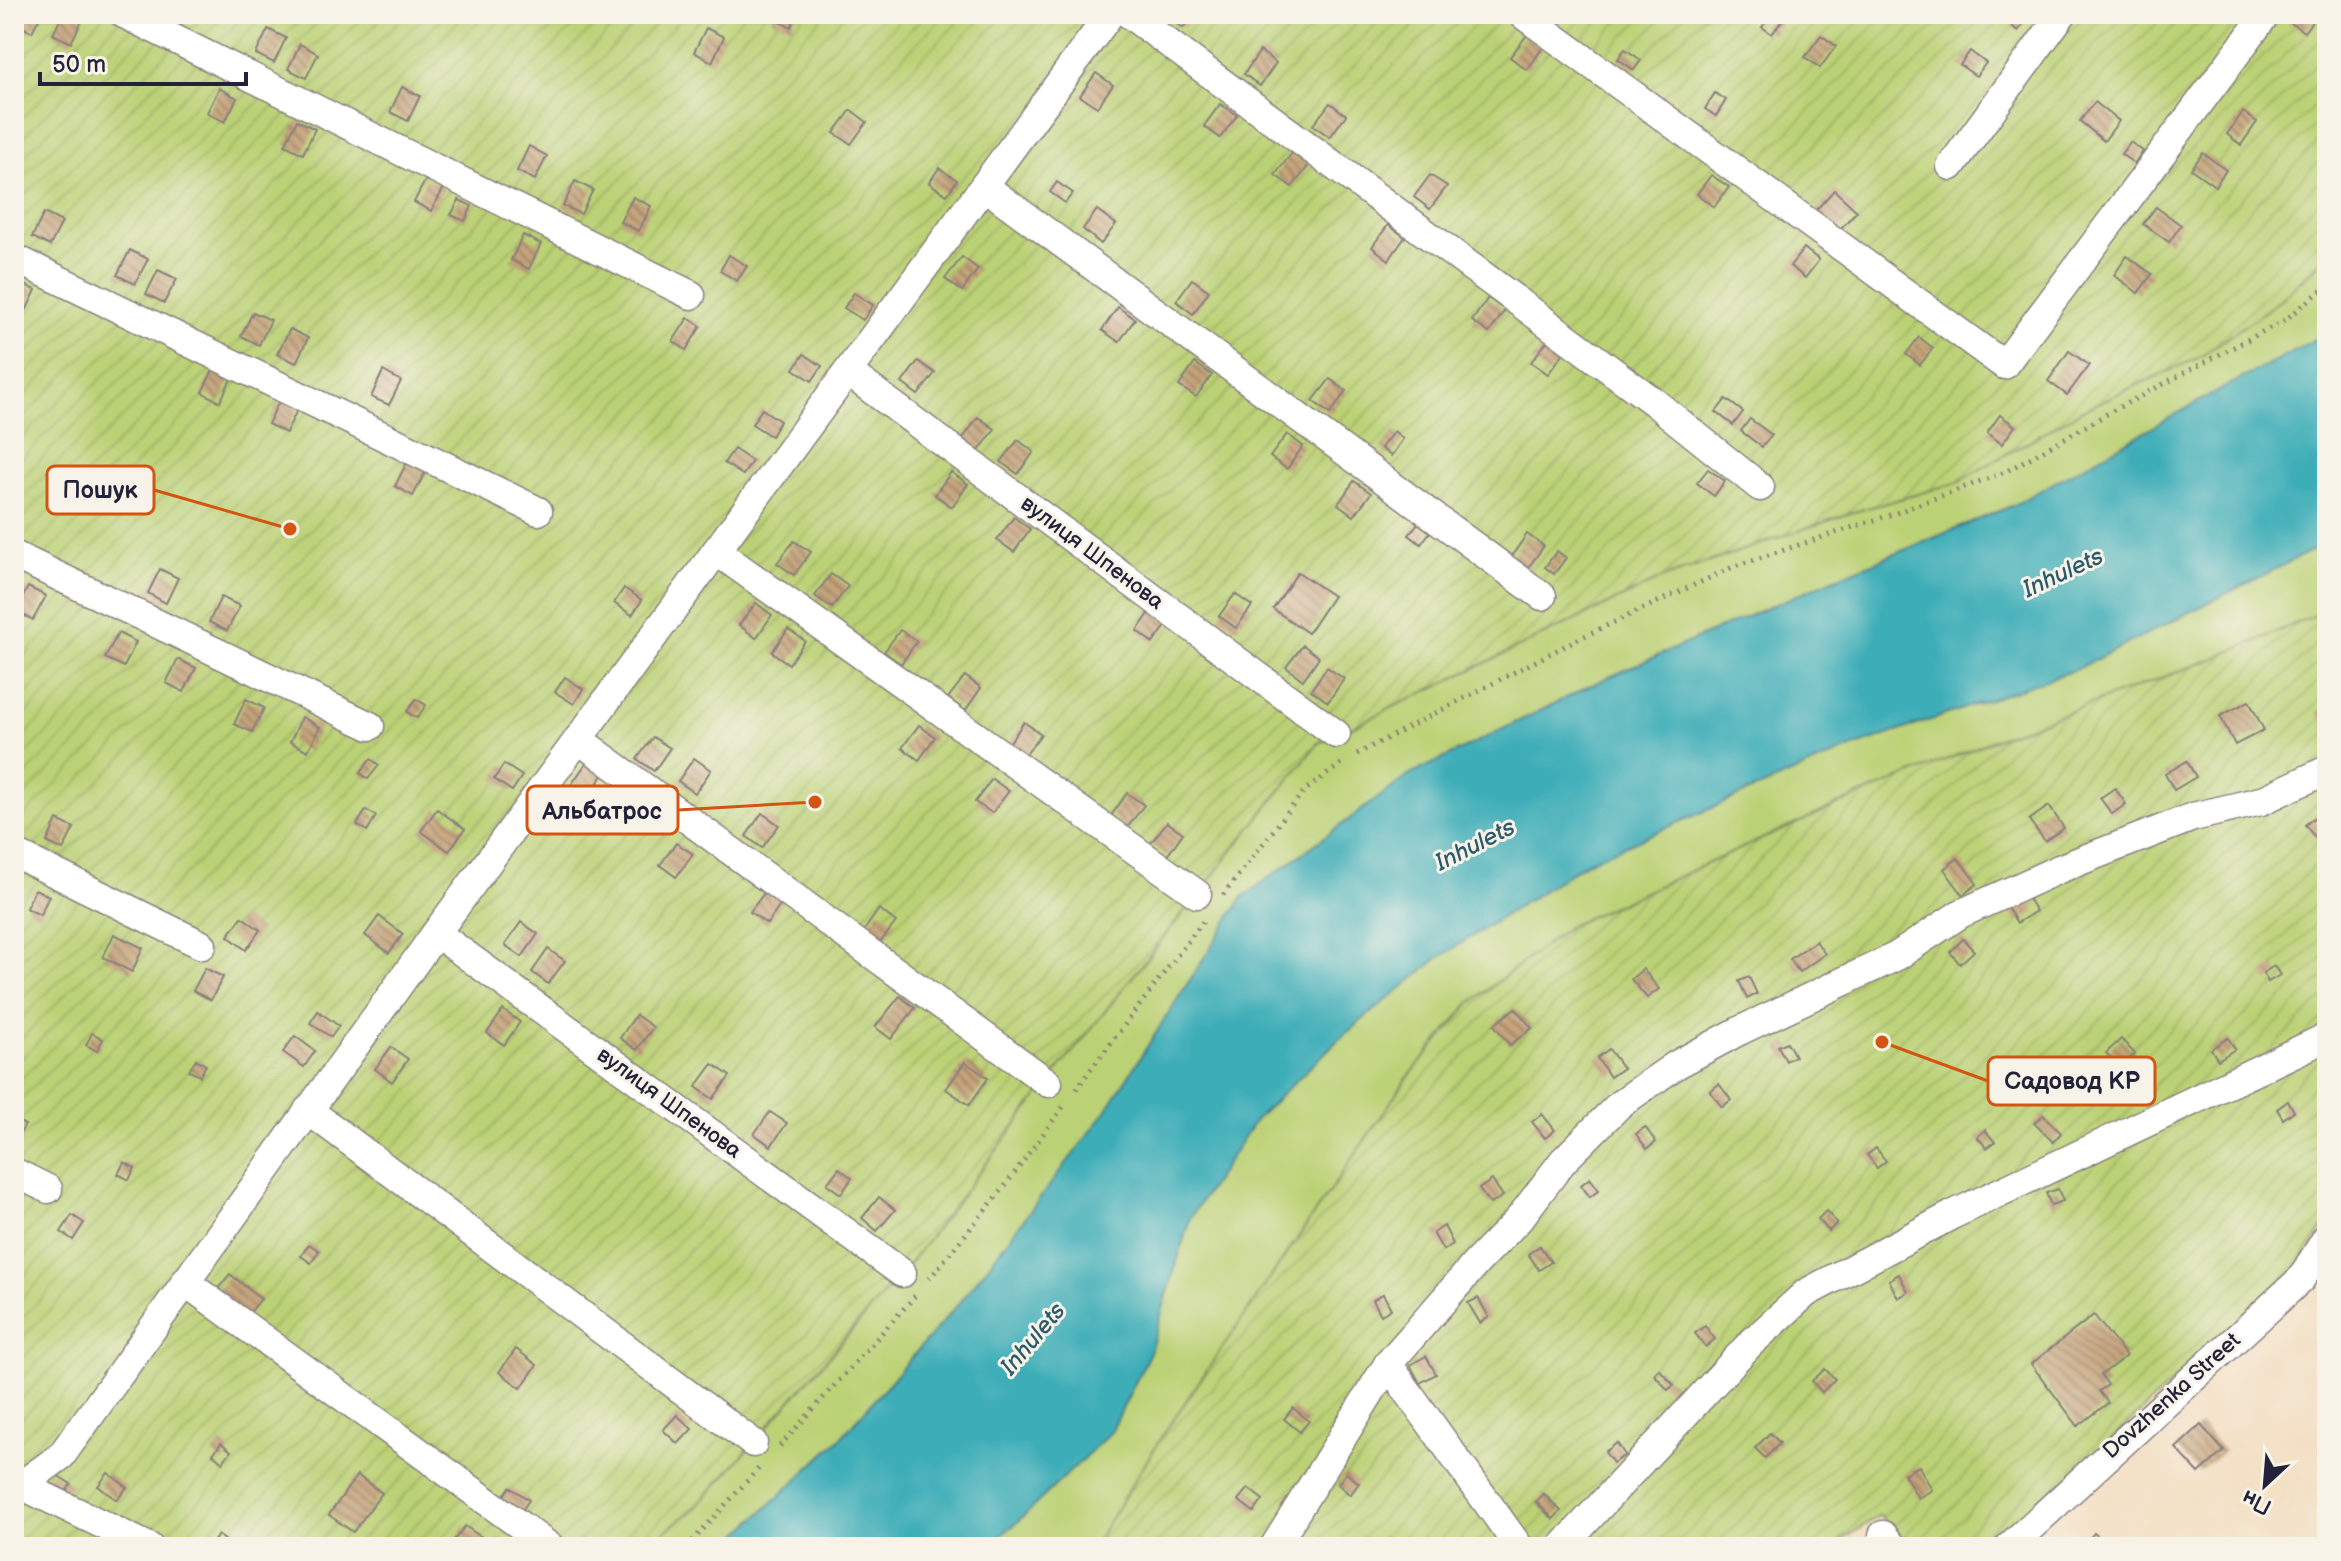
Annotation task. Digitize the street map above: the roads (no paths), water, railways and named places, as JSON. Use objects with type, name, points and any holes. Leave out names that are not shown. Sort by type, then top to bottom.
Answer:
[{"type":"street","points":[[124,14],[691,295]]},
{"type":"street","points":[[18,1486],[61,1456],[436,933],[1110,14]]},
{"type":"street","points":[[1129,14],[1654,402],[1760,487]]},
{"type":"street","points":[[1522,14],[2004,365],[2266,14]]},
{"type":"street","points":[[1951,166],[2062,14]]},
{"type":"street","points":[[984,186],[1542,596]]},
{"type":"street","points":[[14,258],[538,511]]},
{"type":"street","name":"вулиця Шпенова","points":[[848,372],[1336,734]]},
{"type":"street","points":[[716,551],[1209,902]]},
{"type":"street","points":[[14,555],[370,726]]},
{"type":"street","points":[[578,739],[1048,1083]]},
{"type":"street","points":[[1274,1547],[1388,1364],[1519,1219],[1563,1161],[1620,1104],[1676,1065],[1739,1031],[1897,956],[1960,914],[2059,869],[2193,817],[2261,801],[2327,770]]},
{"type":"street","points":[[14,853],[202,945]]},
{"type":"street","name":"вулиця Шпенова","points":[[436,933],[914,1285]]},
{"type":"street","points":[[1562,1547],[1750,1344],[1806,1293],[1952,1215],[2327,1037]]},
{"type":"street","points":[[308,1110],[761,1455]]},
{"type":"street","points":[[14,1172],[48,1189]]},
{"type":"street","name":"Dovzhenka Street","points":[[2009,1547],[2301,1279],[2327,1237]]},
{"type":"street","points":[[185,1282],[550,1547]]},
{"type":"street","points":[[1388,1364],[1519,1547]]},
{"type":"street","points":[[18,1486],[149,1547]]},
{"type":"water","name":"Inhulets","points":[[2327,333],[2327,543],[2077,669],[1853,747],[1587,862],[1437,959],[1339,1039],[1256,1119],[1190,1218],[1150,1352],[1111,1432],[987,1547],[725,1547],[840,1439],[961,1301],[1104,1114],[1243,897],[1408,776],[1598,682],[1831,580],[2014,505]]},
{"type":"place","name":"Пошук","points":[[290,529]]},
{"type":"place","name":"Альбатрос","points":[[815,802]]},
{"type":"place","name":"Садовод КР","points":[[1882,1042]]}]
